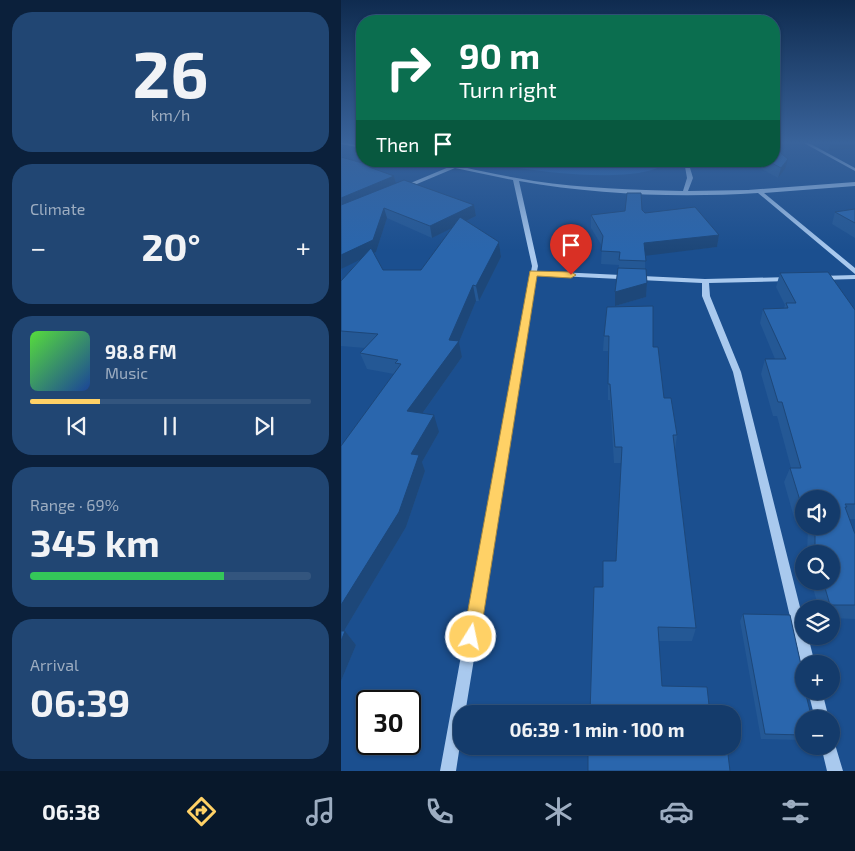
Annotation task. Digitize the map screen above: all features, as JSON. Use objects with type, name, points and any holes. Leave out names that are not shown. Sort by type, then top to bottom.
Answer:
[{"type":"street","points":[[393,192],[427,178]]},
{"type":"street","points":[[506,178],[589,189],[685,194],[760,192],[855,184]]},
{"type":"street","points":[[685,194],[690,178]]},
{"type":"street","points":[[448,771],[535,266],[515,180]]},
{"type":"street","points":[[760,192],[855,272]]},
{"type":"street","points":[[533,273],[705,281],[795,278]]},
{"type":"street","points":[[815,278],[855,277]]},
{"type":"street","points":[[705,281],[707,296],[737,372],[806,655]]},
{"type":"street","points":[[831,755],[835,771]]},
{"type":"building","points":[[341,178],[389,178],[341,198]]},
{"type":"building","points":[[404,180],[474,205],[430,226],[384,208],[373,240],[341,255],[341,205]]},
{"type":"building","points":[[627,193],[641,193],[642,210],[645,213],[695,207],[719,235],[644,243],[646,261],[619,260],[620,252],[601,251],[603,236],[591,215],[625,211]]},
{"type":"building","points":[[855,209],[855,223],[835,212]]},
{"type":"building","points":[[460,217],[499,242],[476,286],[473,285],[449,340],[459,341],[407,411],[434,415],[411,454],[419,455],[399,512],[341,605],[341,446],[401,364],[395,363],[398,360],[360,353],[378,334],[341,331],[341,281],[371,248],[383,270],[421,270]]},
{"type":"building","points":[[618,268],[646,269],[647,283],[615,292]]},
{"type":"building","points":[[828,272],[855,310],[855,504],[845,504],[847,507],[845,507],[855,534],[855,605],[840,605],[840,600],[829,600],[826,590],[840,590],[840,545],[815,545],[815,535],[840,535],[840,490],[797,490],[790,468],[801,468],[782,402],[778,402],[765,359],[786,359],[763,309],[788,308],[786,303],[796,303],[780,273]]},
{"type":"building","points":[[653,306],[653,347],[658,347],[664,398],[671,398],[677,435],[673,435],[696,628],[658,627],[662,686],[707,687],[709,705],[590,705],[594,587],[603,587],[603,561],[616,561],[622,447],[615,447],[610,384],[608,384],[609,336],[604,336],[607,307]]},
{"type":"building","points":[[743,614],[790,615],[795,645],[797,645],[799,655],[795,655],[795,700],[807,700],[810,710],[795,710],[795,735],[765,734]]},
{"type":"building","points":[[341,631],[345,631],[341,641]]},
{"type":"building","points":[[588,755],[728,755],[730,771],[588,771]]},
{"type":"route","points":[[471,637],[533,273],[571,275]]}]
